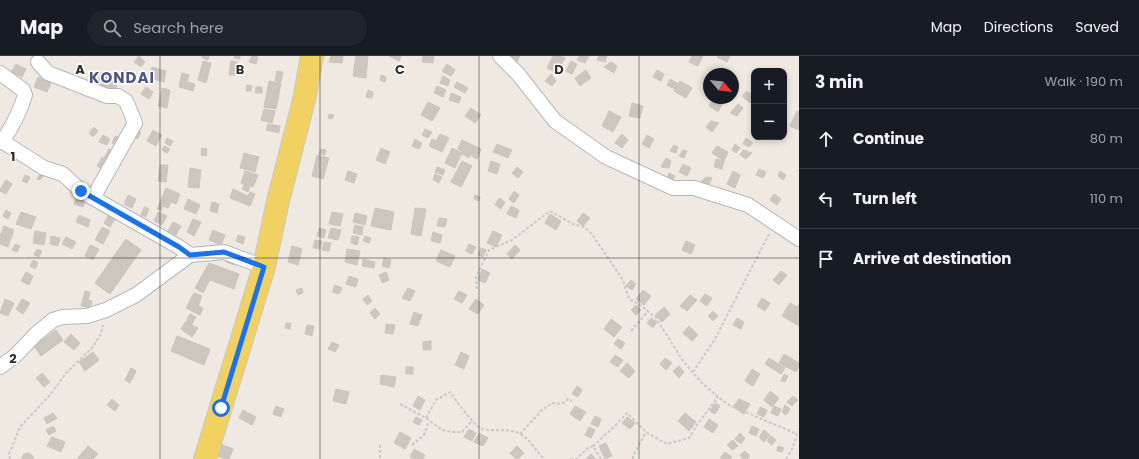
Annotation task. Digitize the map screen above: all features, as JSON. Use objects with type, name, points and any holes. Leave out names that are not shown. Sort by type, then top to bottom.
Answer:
[{"type":"main road","points":[[205,459],[264,267],[278,201],[304,100],[312,56]]},
{"type":"street","points":[[500,56],[518,74],[555,122],[606,157],[673,188],[694,188],[748,205],[799,238]]},
{"type":"street","points":[[38,62],[48,73],[107,96],[118,96],[126,101],[135,123],[93,198]]},
{"type":"street","points":[[0,73],[22,90],[25,95],[13,125],[1,142],[44,168],[63,174],[81,191],[179,247],[190,255]]},
{"type":"street","points":[[0,367],[53,320],[63,317],[87,316],[106,310],[136,295],[190,255],[224,252],[264,267]]},
{"type":"path","points":[[477,289],[476,276],[489,250],[512,240],[550,211],[573,224],[584,227],[591,233],[623,280],[629,299],[656,318],[683,361],[701,382],[729,405],[797,434],[792,449],[786,459]]},
{"type":"path","points":[[693,372],[715,339],[775,223]]},
{"type":"path","points":[[10,459],[10,454],[20,427],[50,395],[66,373],[92,348],[101,334],[106,310]]},
{"type":"path","points":[[631,330],[648,311]]},
{"type":"path","points":[[426,418],[436,400],[450,392],[472,421],[481,429],[513,431],[520,434],[533,444],[545,459]]},
{"type":"path","points":[[570,459],[576,459],[588,448],[593,446],[627,413],[646,432],[667,444],[689,438],[718,397]]},
{"type":"path","points":[[520,434],[542,410],[552,404],[562,404],[568,399],[572,401]]},
{"type":"path","points":[[400,404],[426,418],[442,430],[462,432],[472,421]]},
{"type":"path","points":[[412,445],[424,435],[429,421]]},
{"type":"path","points":[[633,459],[633,456],[646,432]]},
{"type":"path","points":[[380,445],[380,459]]},
{"type":"path","points":[[593,446],[601,459]]},
{"type":"building","points":[[139,56],[145,62],[141,67],[134,62]]},
{"type":"building","points":[[202,56],[209,56],[208,60],[202,58]]},
{"type":"building","points":[[235,56],[240,56],[240,59],[234,58]]},
{"type":"building","points":[[252,56],[258,57],[256,64],[249,62]]},
{"type":"building","points":[[331,56],[343,56],[342,63],[329,62]]},
{"type":"building","points":[[356,56],[368,56],[366,78],[353,76]]},
{"type":"building","points":[[389,56],[401,56],[399,61]]},
{"type":"building","points":[[423,56],[434,56],[433,63],[422,62]]},
{"type":"building","points":[[507,56],[520,56],[517,62]]},
{"type":"building","points":[[553,56],[565,58],[557,73],[547,68]]},
{"type":"building","points":[[579,56],[589,56],[585,63],[577,60]]},
{"type":"building","points":[[599,56],[607,56],[605,62],[597,60]]},
{"type":"building","points":[[692,56],[703,56],[698,66],[689,62]]},
{"type":"building","points":[[730,56],[727,62],[717,57]]},
{"type":"building","points":[[203,61],[211,63],[206,83],[198,80]]},
{"type":"building","points":[[231,61],[237,62],[235,75],[229,75]]},
{"type":"building","points":[[571,61],[577,64],[572,74],[566,71]]},
{"type":"building","points":[[611,62],[617,66],[614,73],[604,67]]},
{"type":"building","points":[[16,64],[26,69],[22,77],[11,72]]},
{"type":"building","points":[[447,64],[455,70],[451,76],[442,71]]},
{"type":"building","points":[[152,67],[166,71],[164,82],[149,78]]},
{"type":"building","points":[[125,70],[131,74],[127,80],[121,76]]},
{"type":"building","points":[[586,70],[591,78],[580,86],[575,78]]},
{"type":"building","points":[[657,70],[664,74],[661,81],[653,77]]},
{"type":"building","points":[[277,71],[283,72],[281,82],[275,81]]},
{"type":"building","points":[[101,72],[119,78],[114,94],[95,88]]},
{"type":"building","points":[[182,73],[189,75],[187,82],[195,84],[193,91],[179,87]]},
{"type":"building","points":[[551,74],[556,81],[552,86],[545,81]]},
{"type":"building","points":[[381,75],[386,77],[385,82],[380,80]]},
{"type":"building","points":[[443,76],[450,80],[448,86],[440,83]]},
{"type":"building","points":[[38,77],[51,83],[47,92],[34,87]]},
{"type":"building","points":[[670,79],[679,84],[680,81],[692,88],[686,98],[674,91],[675,89],[667,85]]},
{"type":"building","points":[[269,81],[281,83],[276,109],[264,107]]},
{"type":"building","points":[[457,82],[468,88],[465,93],[454,87]]},
{"type":"building","points":[[247,85],[252,86],[251,91],[246,91]]},
{"type":"building","points":[[437,86],[446,90],[443,97],[434,93]]},
{"type":"building","points":[[146,87],[153,92],[149,99],[141,94]]},
{"type":"building","points":[[256,87],[262,87],[262,93],[255,93]]},
{"type":"building","points":[[162,88],[170,90],[167,108],[158,106]]},
{"type":"building","points":[[368,90],[373,92],[372,98],[366,97]]},
{"type":"building","points":[[747,91],[751,94],[750,103],[742,96]]},
{"type":"building","points":[[451,93],[461,97],[459,103],[449,100]]},
{"type":"building","points":[[428,102],[440,108],[432,121],[421,115]]},
{"type":"building","points":[[632,103],[643,106],[640,118],[629,116]]},
{"type":"building","points":[[710,104],[722,104],[718,112],[709,106]]},
{"type":"building","points":[[738,104],[743,108],[737,116],[730,113]]},
{"type":"building","points":[[471,108],[481,115],[475,123],[465,116]]},
{"type":"building","points":[[264,109],[275,111],[272,123],[261,120]]},
{"type":"building","points":[[609,111],[621,117],[613,132],[602,126]]},
{"type":"building","points":[[797,111],[799,112],[799,130],[790,126]]},
{"type":"building","points":[[329,114],[334,115],[332,119],[328,118]]},
{"type":"building","points":[[711,121],[719,123],[712,132],[706,127]]},
{"type":"building","points":[[268,124],[280,126],[279,133],[266,130]]},
{"type":"building","points":[[94,127],[98,131],[93,137],[89,133]]},
{"type":"building","points":[[134,129],[141,132],[138,139],[131,136]]},
{"type":"building","points":[[425,129],[432,132],[428,138],[422,135]]},
{"type":"building","points":[[153,130],[162,135],[156,146],[147,141]]},
{"type":"building","points":[[440,134],[449,138],[442,152],[429,146],[432,139],[436,141]]},
{"type":"building","points":[[622,134],[628,140],[622,148],[615,143]]},
{"type":"building","points":[[103,135],[110,139],[107,145],[99,142]]},
{"type":"building","points":[[647,135],[654,139],[649,148],[642,144]]},
{"type":"building","points":[[115,136],[122,139],[118,146],[112,143]]},
{"type":"building","points":[[167,138],[173,141],[170,146],[165,143]]},
{"type":"building","points":[[746,138],[753,143],[749,147],[743,144]]},
{"type":"building","points":[[415,139],[422,143],[419,149],[412,146]]},
{"type":"building","points":[[462,140],[481,149],[477,159],[470,155],[469,158],[462,154],[463,152],[458,149]]},
{"type":"building","points":[[497,144],[512,150],[508,158],[493,152]]},
{"type":"building","points":[[735,144],[740,148],[736,153],[732,150]]},
{"type":"building","points":[[674,145],[678,147],[676,153],[670,151]]},
{"type":"building","points":[[164,146],[170,149],[167,153],[162,150]]},
{"type":"building","points":[[717,146],[728,152],[724,161],[712,153]]},
{"type":"building","points":[[202,148],[207,149],[206,156],[201,155]]},
{"type":"building","points":[[381,148],[390,152],[385,164],[376,160]]},
{"type":"building","points":[[452,148],[462,153],[455,168],[445,163]]},
{"type":"building","points":[[109,149],[116,152],[111,161],[104,158]]},
{"type":"building","points":[[321,149],[326,150],[325,155],[319,154]]},
{"type":"building","points":[[683,150],[687,151],[684,158],[679,156]]},
{"type":"building","points":[[743,150],[752,153],[746,159],[740,155]]},
{"type":"building","points":[[244,153],[259,157],[255,172],[240,168]]},
{"type":"building","points":[[317,155],[329,158],[323,179],[312,176]]},
{"type":"building","points":[[102,157],[109,162],[104,170],[97,166]]},
{"type":"building","points":[[666,158],[671,161],[669,168],[661,167]]},
{"type":"building","points":[[716,159],[724,161],[722,169],[714,167]]},
{"type":"building","points":[[462,161],[472,166],[461,187],[451,182]]},
{"type":"building","points":[[491,161],[500,164],[497,174],[488,171]]},
{"type":"building","points":[[683,164],[691,168],[687,176],[679,172]]},
{"type":"building","points":[[160,165],[168,165],[166,182],[158,181]]},
{"type":"building","points":[[437,167],[445,170],[443,175],[435,172]]},
{"type":"building","points":[[517,167],[523,172],[518,178],[512,173]]},
{"type":"building","points":[[190,168],[201,170],[199,188],[188,187]]},
{"type":"building","points":[[759,169],[766,172],[763,178],[756,175]]},
{"type":"building","points":[[245,171],[258,175],[253,187],[241,183]]},
{"type":"building","points":[[348,171],[357,174],[354,183],[345,180]]},
{"type":"building","points":[[733,171],[740,175],[735,188],[727,184]]},
{"type":"building","points":[[780,171],[786,175],[783,180],[778,176]]},
{"type":"building","points":[[669,173],[675,176],[672,181],[667,179]]},
{"type":"building","points":[[40,174],[43,176],[40,180],[37,179]]},
{"type":"building","points":[[435,174],[442,177],[439,183],[433,180]]},
{"type":"building","points":[[25,175],[30,177],[27,183],[22,181]]},
{"type":"building","points":[[706,177],[712,178],[708,186],[701,182]]},
{"type":"building","points":[[6,180],[12,184],[6,194],[0,191],[0,189]]},
{"type":"building","points":[[244,185],[250,187],[248,192],[242,189]]},
{"type":"building","points":[[166,188],[180,194],[176,204],[171,202],[168,208],[163,206],[161,211],[157,209]]},
{"type":"building","points":[[233,189],[248,196],[250,192],[255,194],[250,206],[230,198]]},
{"type":"building","points":[[514,191],[519,195],[514,203],[509,199]]},
{"type":"building","points":[[774,194],[781,199],[777,205],[770,200]]},
{"type":"building","points":[[78,195],[86,199],[83,207],[74,204]]},
{"type":"building","points":[[128,195],[136,199],[132,208],[124,204]]},
{"type":"building","points":[[475,195],[480,197],[479,201],[474,199]]},
{"type":"building","points":[[499,198],[505,202],[501,209],[495,205]]},
{"type":"building","points":[[188,199],[200,205],[196,214],[184,209]]},
{"type":"building","points":[[212,202],[219,204],[217,213],[210,211]]},
{"type":"building","points":[[511,206],[519,210],[516,218],[507,214]]},
{"type":"building","points":[[144,207],[149,209],[146,217],[141,215]]},
{"type":"building","points":[[375,208],[394,212],[391,230],[371,226]]},
{"type":"building","points":[[415,208],[426,209],[421,236],[411,234]]},
{"type":"building","points":[[6,210],[11,213],[8,219],[3,216]]},
{"type":"building","points":[[21,212],[36,217],[31,229],[16,224]]},
{"type":"building","points":[[158,212],[167,216],[162,225],[154,221]]},
{"type":"building","points":[[332,212],[343,214],[340,226],[329,224]]},
{"type":"building","points":[[110,213],[116,217],[110,227],[104,223]]},
{"type":"building","points":[[355,213],[367,216],[365,225],[353,222]]},
{"type":"building","points":[[583,213],[590,218],[583,226],[577,221]]},
{"type":"building","points":[[550,214],[561,221],[556,230],[545,223]]},
{"type":"building","points":[[79,215],[90,220],[88,227],[76,222]]},
{"type":"building","points":[[439,218],[447,219],[445,227],[437,226]]},
{"type":"building","points":[[193,219],[201,222],[194,236],[187,232]]},
{"type":"building","points":[[173,222],[181,226],[176,235],[168,231]]},
{"type":"building","points":[[355,225],[363,227],[362,235],[353,233]]},
{"type":"building","points":[[4,226],[14,230],[8,247],[0,244],[0,236]]},
{"type":"building","points":[[102,227],[110,231],[103,244],[95,240]]},
{"type":"building","points":[[319,228],[326,230],[324,238],[317,236]]},
{"type":"building","points":[[331,228],[341,230],[338,240],[328,238]]},
{"type":"building","points":[[213,230],[225,235],[221,245],[209,240]]},
{"type":"building","points":[[35,231],[46,233],[44,245],[33,243]]},
{"type":"building","points":[[493,231],[502,235],[496,247],[487,243]]},
{"type":"building","points":[[433,232],[442,235],[440,243],[431,241]]},
{"type":"building","points":[[238,235],[245,237],[243,244],[236,241]]},
{"type":"building","points":[[51,236],[60,238],[58,246],[50,244]]},
{"type":"building","points":[[352,236],[359,237],[357,245],[351,243]]},
{"type":"building","points":[[365,236],[371,238],[369,243],[363,241]]},
{"type":"building","points":[[66,237],[76,242],[72,249],[62,244]]},
{"type":"building","points":[[126,239],[141,250],[110,294],[95,283]]},
{"type":"building","points":[[315,240],[322,241],[320,249],[313,248]]},
{"type":"building","points":[[686,241],[695,245],[691,254],[682,250]]},
{"type":"building","points":[[324,242],[331,243],[329,251],[322,250]]},
{"type":"building","points":[[15,244],[20,246],[17,252],[12,250]]},
{"type":"building","points":[[469,244],[476,247],[472,254],[466,251]]},
{"type":"building","points":[[90,245],[99,249],[93,260],[85,256]]},
{"type":"building","points":[[515,245],[520,250],[512,259],[507,254]]},
{"type":"building","points":[[292,246],[302,249],[298,265],[288,262]]},
{"type":"building","points":[[481,248],[486,250],[483,257],[478,255]]},
{"type":"building","points":[[37,249],[42,251],[39,257],[34,255]]},
{"type":"building","points":[[347,249],[360,251],[357,265],[345,262]]},
{"type":"building","points":[[441,250],[455,256],[450,267],[436,261]]},
{"type":"building","points":[[229,255],[237,259],[234,265],[226,262]]},
{"type":"building","points":[[384,258],[391,260],[389,268],[382,266]]},
{"type":"building","points":[[363,259],[375,262],[374,268],[362,266]]},
{"type":"building","points":[[33,260],[38,263],[35,269],[30,266]]},
{"type":"building","points":[[209,263],[239,274],[234,289],[210,280],[203,293],[195,288]]},
{"type":"building","points":[[482,269],[490,273],[485,283],[478,280]]},
{"type":"building","points":[[781,271],[787,275],[779,285],[773,280]]},
{"type":"building","points":[[26,272],[33,276],[29,285],[21,281]]},
{"type":"building","points":[[386,272],[389,280],[382,283],[379,275]]},
{"type":"building","points":[[349,276],[358,279],[356,287],[346,284]]},
{"type":"building","points":[[631,280],[636,284],[632,290],[626,286]]},
{"type":"building","points":[[335,285],[342,288],[339,294],[332,292]]},
{"type":"building","points":[[302,288],[303,293],[298,295],[296,290]]},
{"type":"building","points":[[408,288],[415,291],[410,301],[402,298]]},
{"type":"building","points":[[643,290],[651,296],[644,305],[636,299]]},
{"type":"building","points":[[85,291],[90,292],[88,300],[92,301],[90,308],[81,306]]},
{"type":"building","points":[[459,291],[467,295],[462,303],[454,299]]},
{"type":"building","points":[[194,293],[202,296],[198,306],[203,308],[200,315],[186,308]]},
{"type":"building","points":[[705,294],[712,298],[707,306],[700,301]]},
{"type":"building","points":[[368,295],[372,301],[367,305],[363,299]]},
{"type":"building","points":[[690,295],[697,300],[687,311],[680,306]]},
{"type":"building","points":[[762,298],[770,303],[765,311],[757,306]]},
{"type":"building","points":[[5,299],[14,303],[8,316],[0,313]]},
{"type":"building","points":[[22,299],[30,303],[23,314],[16,309]]},
{"type":"building","points":[[476,299],[484,305],[478,314],[469,309]]},
{"type":"building","points":[[790,303],[797,307],[799,304],[799,326],[782,316]]},
{"type":"building","points":[[636,305],[641,310],[636,315],[631,310]]},
{"type":"building","points":[[664,307],[670,314],[662,322],[655,315]]},
{"type":"building","points":[[375,308],[380,314],[375,319],[370,313]]},
{"type":"building","points":[[713,311],[718,316],[713,321],[708,316]]},
{"type":"building","points":[[414,312],[422,315],[418,326],[410,324]]},
{"type":"building","points":[[190,314],[196,317],[193,322],[187,320]]},
{"type":"building","points":[[651,318],[657,322],[653,328],[647,323]]},
{"type":"building","points":[[737,318],[744,322],[741,329],[733,325]]},
{"type":"building","points":[[611,319],[622,327],[614,337],[604,329]]},
{"type":"building","points":[[186,321],[193,322],[192,325],[198,328],[192,337],[181,329]]},
{"type":"building","points":[[286,323],[291,323],[290,329],[285,328]]},
{"type":"building","points":[[386,324],[395,325],[393,334],[385,333]]},
{"type":"building","points":[[307,325],[314,326],[312,336],[305,334]]},
{"type":"building","points":[[689,326],[698,335],[692,341],[683,333]]},
{"type":"building","points":[[56,330],[63,340],[41,356],[34,346]]},
{"type":"building","points":[[71,334],[80,343],[74,350],[64,342]]},
{"type":"building","points":[[177,336],[210,349],[204,365],[171,351]]},
{"type":"building","points":[[618,339],[625,343],[621,349],[614,344]]},
{"type":"building","points":[[431,341],[431,350],[423,350],[423,342]]},
{"type":"building","points":[[332,342],[339,345],[335,352],[328,349]]},
{"type":"building","points":[[93,352],[99,360],[85,371],[79,362]]},
{"type":"building","points":[[461,352],[469,356],[464,369],[455,365]]},
{"type":"building","points":[[784,354],[799,363],[796,372],[779,363]]},
{"type":"building","points":[[615,355],[623,360],[618,367],[610,362]]},
{"type":"building","points":[[665,358],[672,363],[666,370],[660,364]]},
{"type":"building","points":[[769,358],[785,368],[781,374],[765,364]]},
{"type":"building","points":[[627,363],[635,371],[629,378],[620,371]]},
{"type":"building","points":[[679,366],[684,372],[679,378],[673,371]]},
{"type":"building","points":[[406,367],[413,367],[413,374],[406,374]]},
{"type":"building","points":[[131,368],[136,371],[130,383],[125,380]]},
{"type":"building","points":[[752,369],[760,374],[753,386],[745,381]]},
{"type":"building","points":[[42,373],[50,382],[44,387],[36,378]]},
{"type":"building","points":[[784,374],[788,376],[785,382],[781,381]]},
{"type":"building","points":[[381,375],[396,377],[394,387],[380,384]]},
{"type":"building","points":[[577,386],[582,390],[578,397],[572,394]]},
{"type":"building","points":[[336,389],[349,392],[346,404],[333,401]]},
{"type":"building","points":[[770,391],[779,398],[772,407],[764,400]]},
{"type":"building","points":[[418,396],[425,400],[420,410],[413,406]]},
{"type":"building","points":[[793,396],[798,400],[792,406],[787,402]]},
{"type":"building","points":[[112,399],[119,405],[115,411],[107,405]]},
{"type":"building","points":[[739,399],[750,404],[744,414],[733,407]]},
{"type":"building","points":[[715,403],[720,406],[715,414],[710,411]]},
{"type":"building","points":[[785,405],[790,409],[786,415],[782,412]]},
{"type":"building","points":[[276,406],[284,409],[281,417],[273,414]]},
{"type":"building","points":[[575,406],[586,412],[580,421],[570,414]]},
{"type":"building","points":[[774,406],[781,409],[778,416],[771,413]]},
{"type":"building","points":[[760,407],[767,410],[764,417],[757,414]]},
{"type":"building","points":[[243,410],[256,417],[252,425],[239,418]]},
{"type":"building","points":[[53,413],[57,418],[47,424],[44,418]]},
{"type":"building","points":[[685,413],[696,422],[689,431],[678,421]]},
{"type":"building","points":[[595,416],[601,419],[598,427],[591,424]]},
{"type":"building","points":[[416,417],[422,420],[419,425],[413,422]]},
{"type":"building","points":[[627,417],[635,423],[630,429],[622,423]]},
{"type":"building","points":[[709,419],[718,425],[713,433],[704,427]]},
{"type":"building","points":[[53,426],[56,431],[49,435],[46,430]]},
{"type":"building","points":[[752,426],[759,429],[756,436],[749,433]]},
{"type":"building","points":[[589,427],[595,430],[591,438],[585,435]]},
{"type":"building","points":[[469,429],[476,433],[472,441],[464,437]]},
{"type":"building","points":[[764,430],[770,435],[764,442],[759,437]]},
{"type":"building","points":[[400,432],[411,438],[405,449],[394,443]]},
{"type":"building","points":[[479,433],[488,438],[483,446],[474,442]]},
{"type":"building","points":[[740,433],[745,438],[741,444],[735,439]]},
{"type":"building","points":[[771,436],[776,440],[772,445],[767,441]]},
{"type":"building","points":[[52,437],[65,442],[61,452],[47,446]]},
{"type":"building","points":[[733,440],[738,446],[732,450],[727,445]]},
{"type":"building","points":[[606,443],[612,456],[605,459],[599,446]]},
{"type":"building","points":[[220,444],[233,449],[229,459],[215,455]]},
{"type":"building","points":[[88,446],[98,454],[93,459],[77,459]]},
{"type":"building","points":[[517,446],[524,453],[516,459],[510,453]]},
{"type":"building","points":[[778,446],[784,448],[782,452],[777,451]]},
{"type":"building","points":[[414,449],[425,455],[423,459],[414,459],[410,457]]},
{"type":"building","points":[[745,451],[750,456],[747,459],[743,459],[740,455]]},
{"type":"building","points":[[725,452],[732,457],[730,459],[720,458]]},
{"type":"building","points":[[28,453],[32,455],[34,459],[21,459],[24,454]]},
{"type":"building","points":[[591,454],[596,459],[586,459]]},
{"type":"district","name":"KONDAI","points":[[122,78]]},
{"type":"route","points":[[81,191],[179,247],[190,255],[224,252],[264,267],[221,408]]}]
